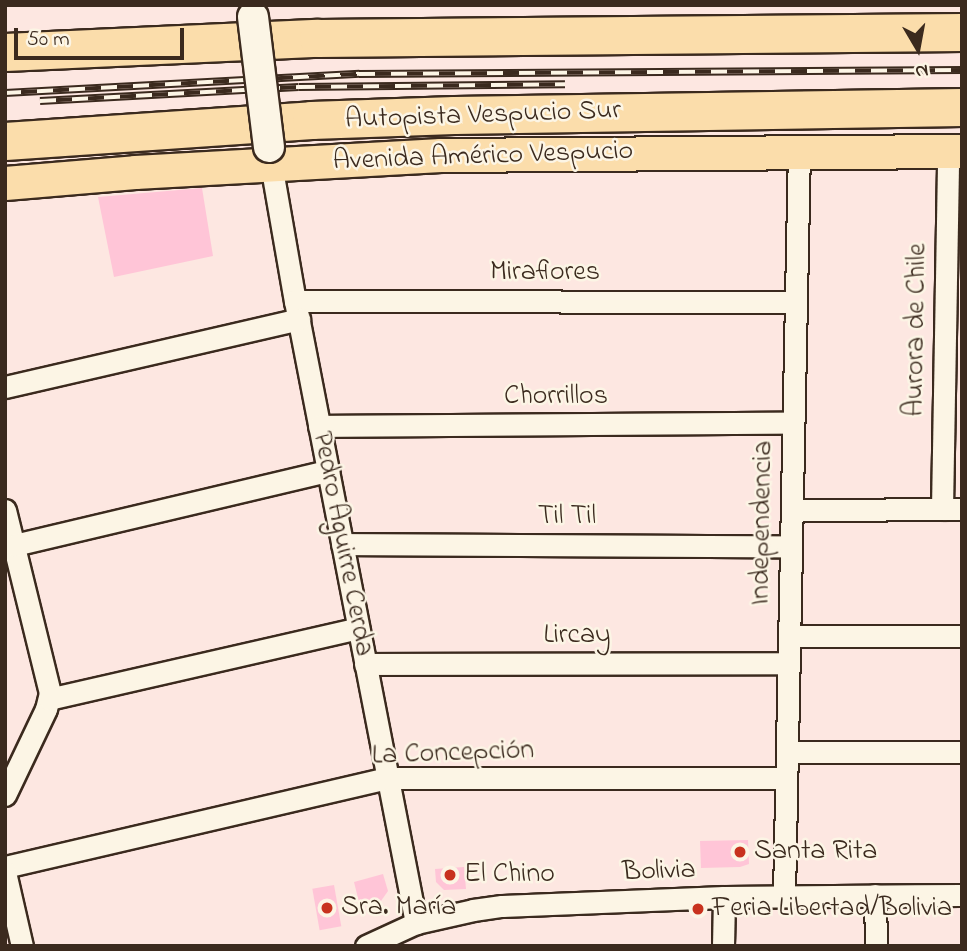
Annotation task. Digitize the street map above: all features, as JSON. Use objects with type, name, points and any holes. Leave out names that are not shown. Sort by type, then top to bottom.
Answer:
[{"type":"highway","points":[[5,52],[318,38],[962,32]]},
{"type":"highway","name":"Autopista Vespucio Sur","points":[[5,141],[311,121],[454,115],[962,107]]},
{"type":"main road","name":"Avenida Américo Vespucio","points":[[5,183],[270,155],[955,151]]},
{"type":"street","name":"Pedro Aguirre Cerda","points":[[253,17],[270,155],[297,310],[416,923]]},
{"type":"street","name":"Independencia","points":[[784,896],[799,150]]},
{"type":"street","name":"Aurora de Chile","points":[[952,509],[955,151]]},
{"type":"street","name":"Miraflores","points":[[5,387],[297,310],[796,302]]},
{"type":"street","name":"Chorrillos","points":[[319,426],[793,423]]},
{"type":"street","points":[[14,545],[328,471]]},
{"type":"street","points":[[792,510],[952,509]]},
{"type":"street","points":[[5,510],[49,699],[5,795]]},
{"type":"street","name":"Til Til","points":[[342,544],[791,546]]},
{"type":"street","points":[[49,699],[358,628]]},
{"type":"street","points":[[789,636],[962,636]]},
{"type":"street","name":"Lircay","points":[[366,664],[789,663]]},
{"type":"street","points":[[787,752],[962,752]]},
{"type":"street","name":"La Concepción","points":[[5,870],[388,778],[786,778]]},
{"type":"street","points":[[5,870],[22,946]]},
{"type":"street","points":[[875,895],[876,946]]},
{"type":"street","name":"Bolivia","points":[[366,946],[416,923],[473,909],[502,906],[724,897],[962,895]]},
{"type":"street","points":[[723,946],[724,897]]},
{"type":"building","points":[[202,188],[213,256],[114,277],[98,197]]},
{"type":"building","points":[[748,840],[749,864],[740,867],[701,868],[700,841]]},
{"type":"building","name":"El Chino","points":[[464,867],[466,889],[444,890],[436,882],[435,869]]},
{"type":"building","points":[[383,874],[388,891],[381,901],[360,906],[354,882]]},
{"type":"building","name":"Sra. María","points":[[334,885],[341,926],[320,930],[312,889]]},
{"type":"railway","points":[[5,93],[359,74],[962,70]]},
{"type":"railway","points":[[40,101],[299,87],[565,84]]},
{"type":"place","name":"Santa Rita","points":[[740,852]]},
{"type":"place","name":"El Chino","points":[[450,875]]},
{"type":"place","name":"Sra. María","points":[[327,908]]},
{"type":"place","name":"Feria Libertad/Bolivia","points":[[698,909]]}]
